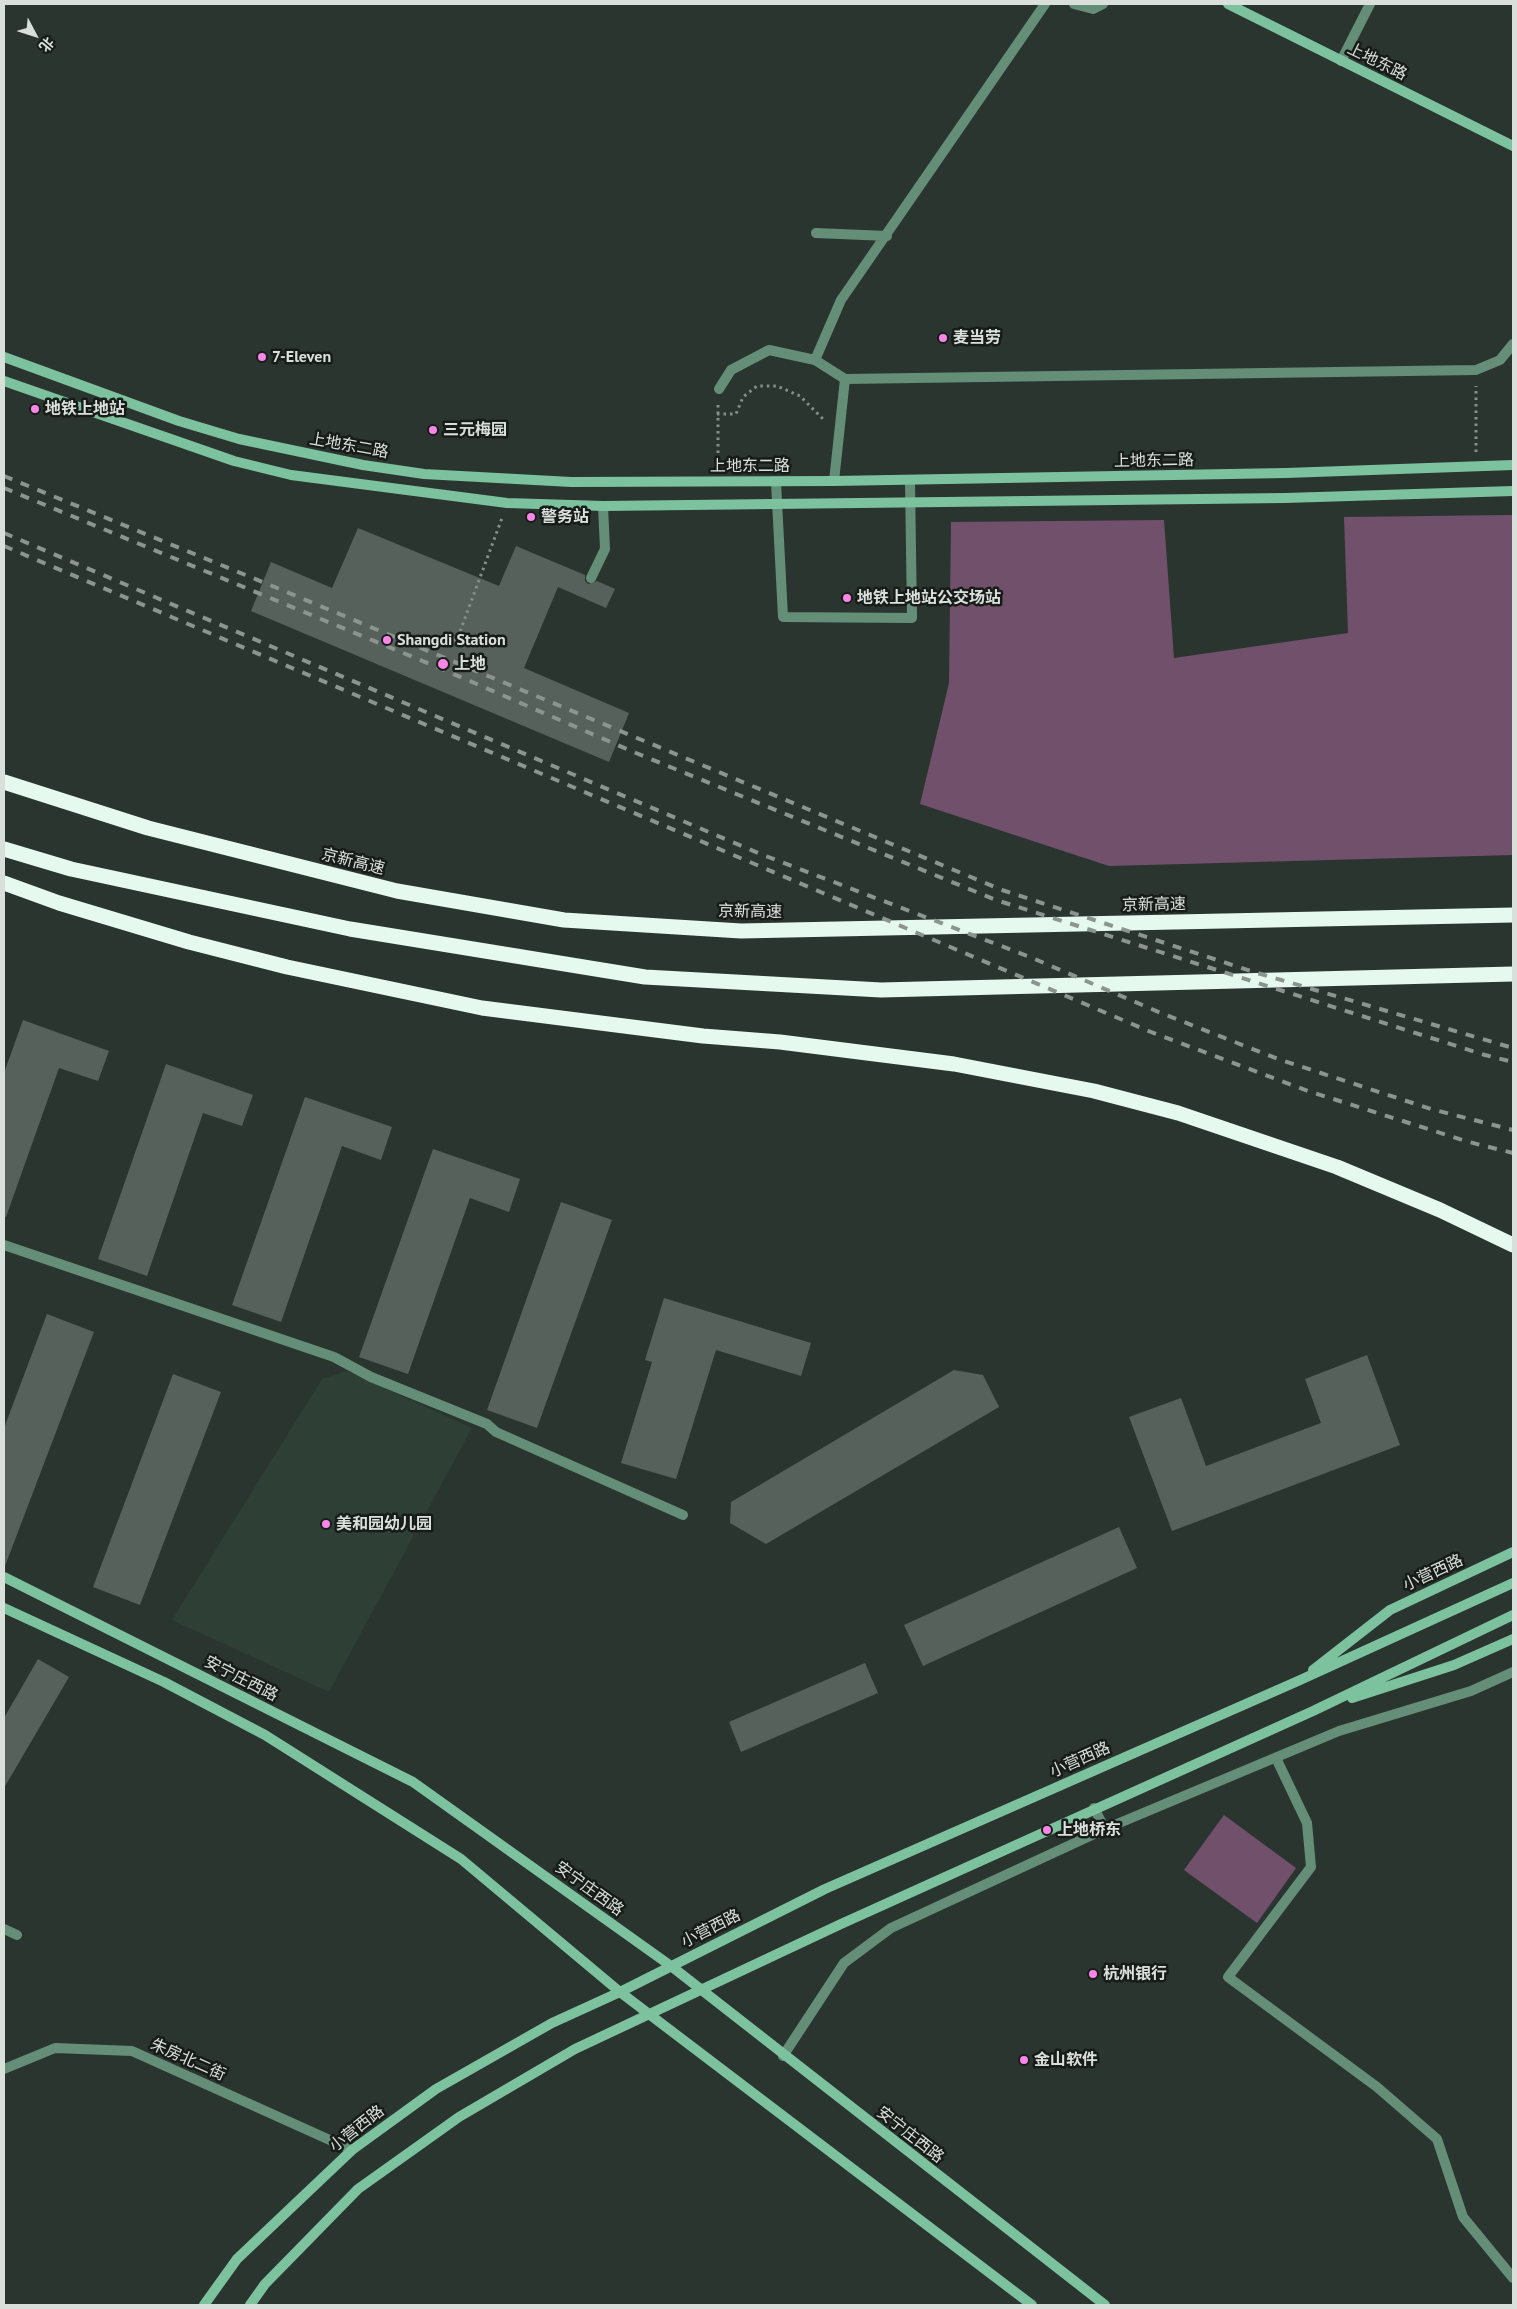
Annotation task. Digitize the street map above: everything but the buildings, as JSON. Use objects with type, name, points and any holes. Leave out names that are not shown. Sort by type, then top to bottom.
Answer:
[{"type":"highway","name":"京新高速","points":[[4,782],[148,828],[397,891],[564,920],[741,931],[1513,915]]},
{"type":"highway","points":[[4,850],[71,869],[350,929],[645,977],[881,990],[1513,974]]},
{"type":"highway","points":[[4,883],[59,903],[243,956],[482,1008],[703,1036],[780,1042],[954,1064],[1094,1091],[1178,1113],[1328,1164],[1440,1210],[1513,1246]]},
{"type":"main road","name":"上地东路","points":[[1228,4],[1513,146]]},
{"type":"main road","name":"上地东二路","points":[[4,357],[205,430],[290,451],[362,465],[424,474],[571,482],[834,482],[1513,465]]},
{"type":"main road","points":[[4,381],[234,461],[291,475],[507,503],[603,506],[1285,498],[1513,491]]},
{"type":"main road","name":"小营西路","points":[[1298,1681],[1390,1610],[1513,1552]]},
{"type":"main road","name":"安宁庄西路","points":[[4,1577],[413,1782],[671,1966],[1104,2305]]},
{"type":"main road","name":"小营西路","points":[[204,2305],[237,2259],[352,2150],[436,2088],[552,2023],[620,1992],[825,1888],[1298,1681],[1513,1583]]},
{"type":"main road","points":[[4,1608],[164,1682],[265,1735],[461,1859],[620,1992],[1032,2305]]},
{"type":"main road","points":[[250,2305],[265,2284],[365,2183],[460,2116],[575,2049],[1094,1808],[1313,1711],[1513,1614]]},
{"type":"main road","points":[[1313,1711],[1454,1665],[1513,1639]]},
{"type":"street","points":[[815,360],[841,300],[1046,4]]},
{"type":"street","points":[[1074,4],[1093,9],[1103,4]]},
{"type":"street","points":[[1341,61],[1370,4]]},
{"type":"street","points":[[816,233],[886,236]]},
{"type":"street","points":[[719,389],[731,370],[769,350],[815,360],[845,379],[1476,370],[1500,360],[1513,344]]},
{"type":"street","points":[[834,482],[845,379]]},
{"type":"street","points":[[776,482],[783,617],[912,618],[910,481]]},
{"type":"street","points":[[591,578],[605,549],[603,506]]},
{"type":"street","points":[[4,1245],[334,1357],[371,1377],[487,1424],[496,1432],[683,1515]]},
{"type":"street","points":[[784,2056],[844,1963],[891,1928],[1105,1829],[1339,1731],[1471,1691],[1513,1672]]},
{"type":"street","points":[[1276,1758],[1307,1823],[1311,1866],[1228,1977],[1377,2087],[1437,2139],[1463,2217],[1513,2278]]},
{"type":"street","points":[[1094,1808],[1105,1829]]},
{"type":"street","points":[[4,1928],[17,1935]]},
{"type":"street","name":"朱房北二街","points":[[4,2069],[55,2048],[132,2051],[352,2150]]},
{"type":"path","points":[[1476,370],[1476,467]]},
{"type":"path","points":[[717,414],[736,414],[743,397],[757,386],[777,386],[800,396],[829,426],[840,428]]},
{"type":"path","points":[[718,481],[717,414],[719,389]]},
{"type":"path","points":[[447,636],[455,640],[458,637],[507,503]]},
{"type":"shaded area","points":[[1513,515],[1513,855],[1109,866],[920,804],[949,683],[951,522],[1164,520],[1174,658],[1348,633],[1344,517]]},
{"type":"shaded area","name":"美和园幼儿园","points":[[347,1371],[472,1428],[329,1692],[172,1620],[322,1379]]},
{"type":"shaded area","points":[[1224,1815],[1296,1868],[1257,1923],[1184,1870]]},
{"type":"railway","points":[[4,476],[1002,890],[1254,972],[1513,1048]]},
{"type":"railway","points":[[4,488],[442,669],[636,753],[996,900],[1485,1055],[1513,1062]]},
{"type":"railway","points":[[4,533],[763,855],[1030,957],[1161,1013],[1278,1059],[1431,1109],[1513,1130]]},
{"type":"railway","points":[[4,546],[1151,1032],[1308,1091],[1469,1142],[1513,1153]]},
{"type":"place","name":"麦当劳","points":[[943,338]]},
{"type":"place","name":"7-Eleven","points":[[262,357]]},
{"type":"place","name":"地铁上地站","points":[[35,409]]},
{"type":"place","name":"三元梅园","points":[[433,430]]},
{"type":"place","name":"警务站","points":[[531,517]]},
{"type":"place","name":"地铁上地站公交场站","points":[[847,598]]},
{"type":"place","name":"Shangdi Station","points":[[387,640]]},
{"type":"place","name":"上地","points":[[443,664]]},
{"type":"place","name":"美和园幼儿园","points":[[326,1524]]},
{"type":"place","name":"上地桥东","points":[[1047,1830]]},
{"type":"place","name":"杭州银行","points":[[1093,1974]]},
{"type":"place","name":"金山软件","points":[[1024,2060]]}]
